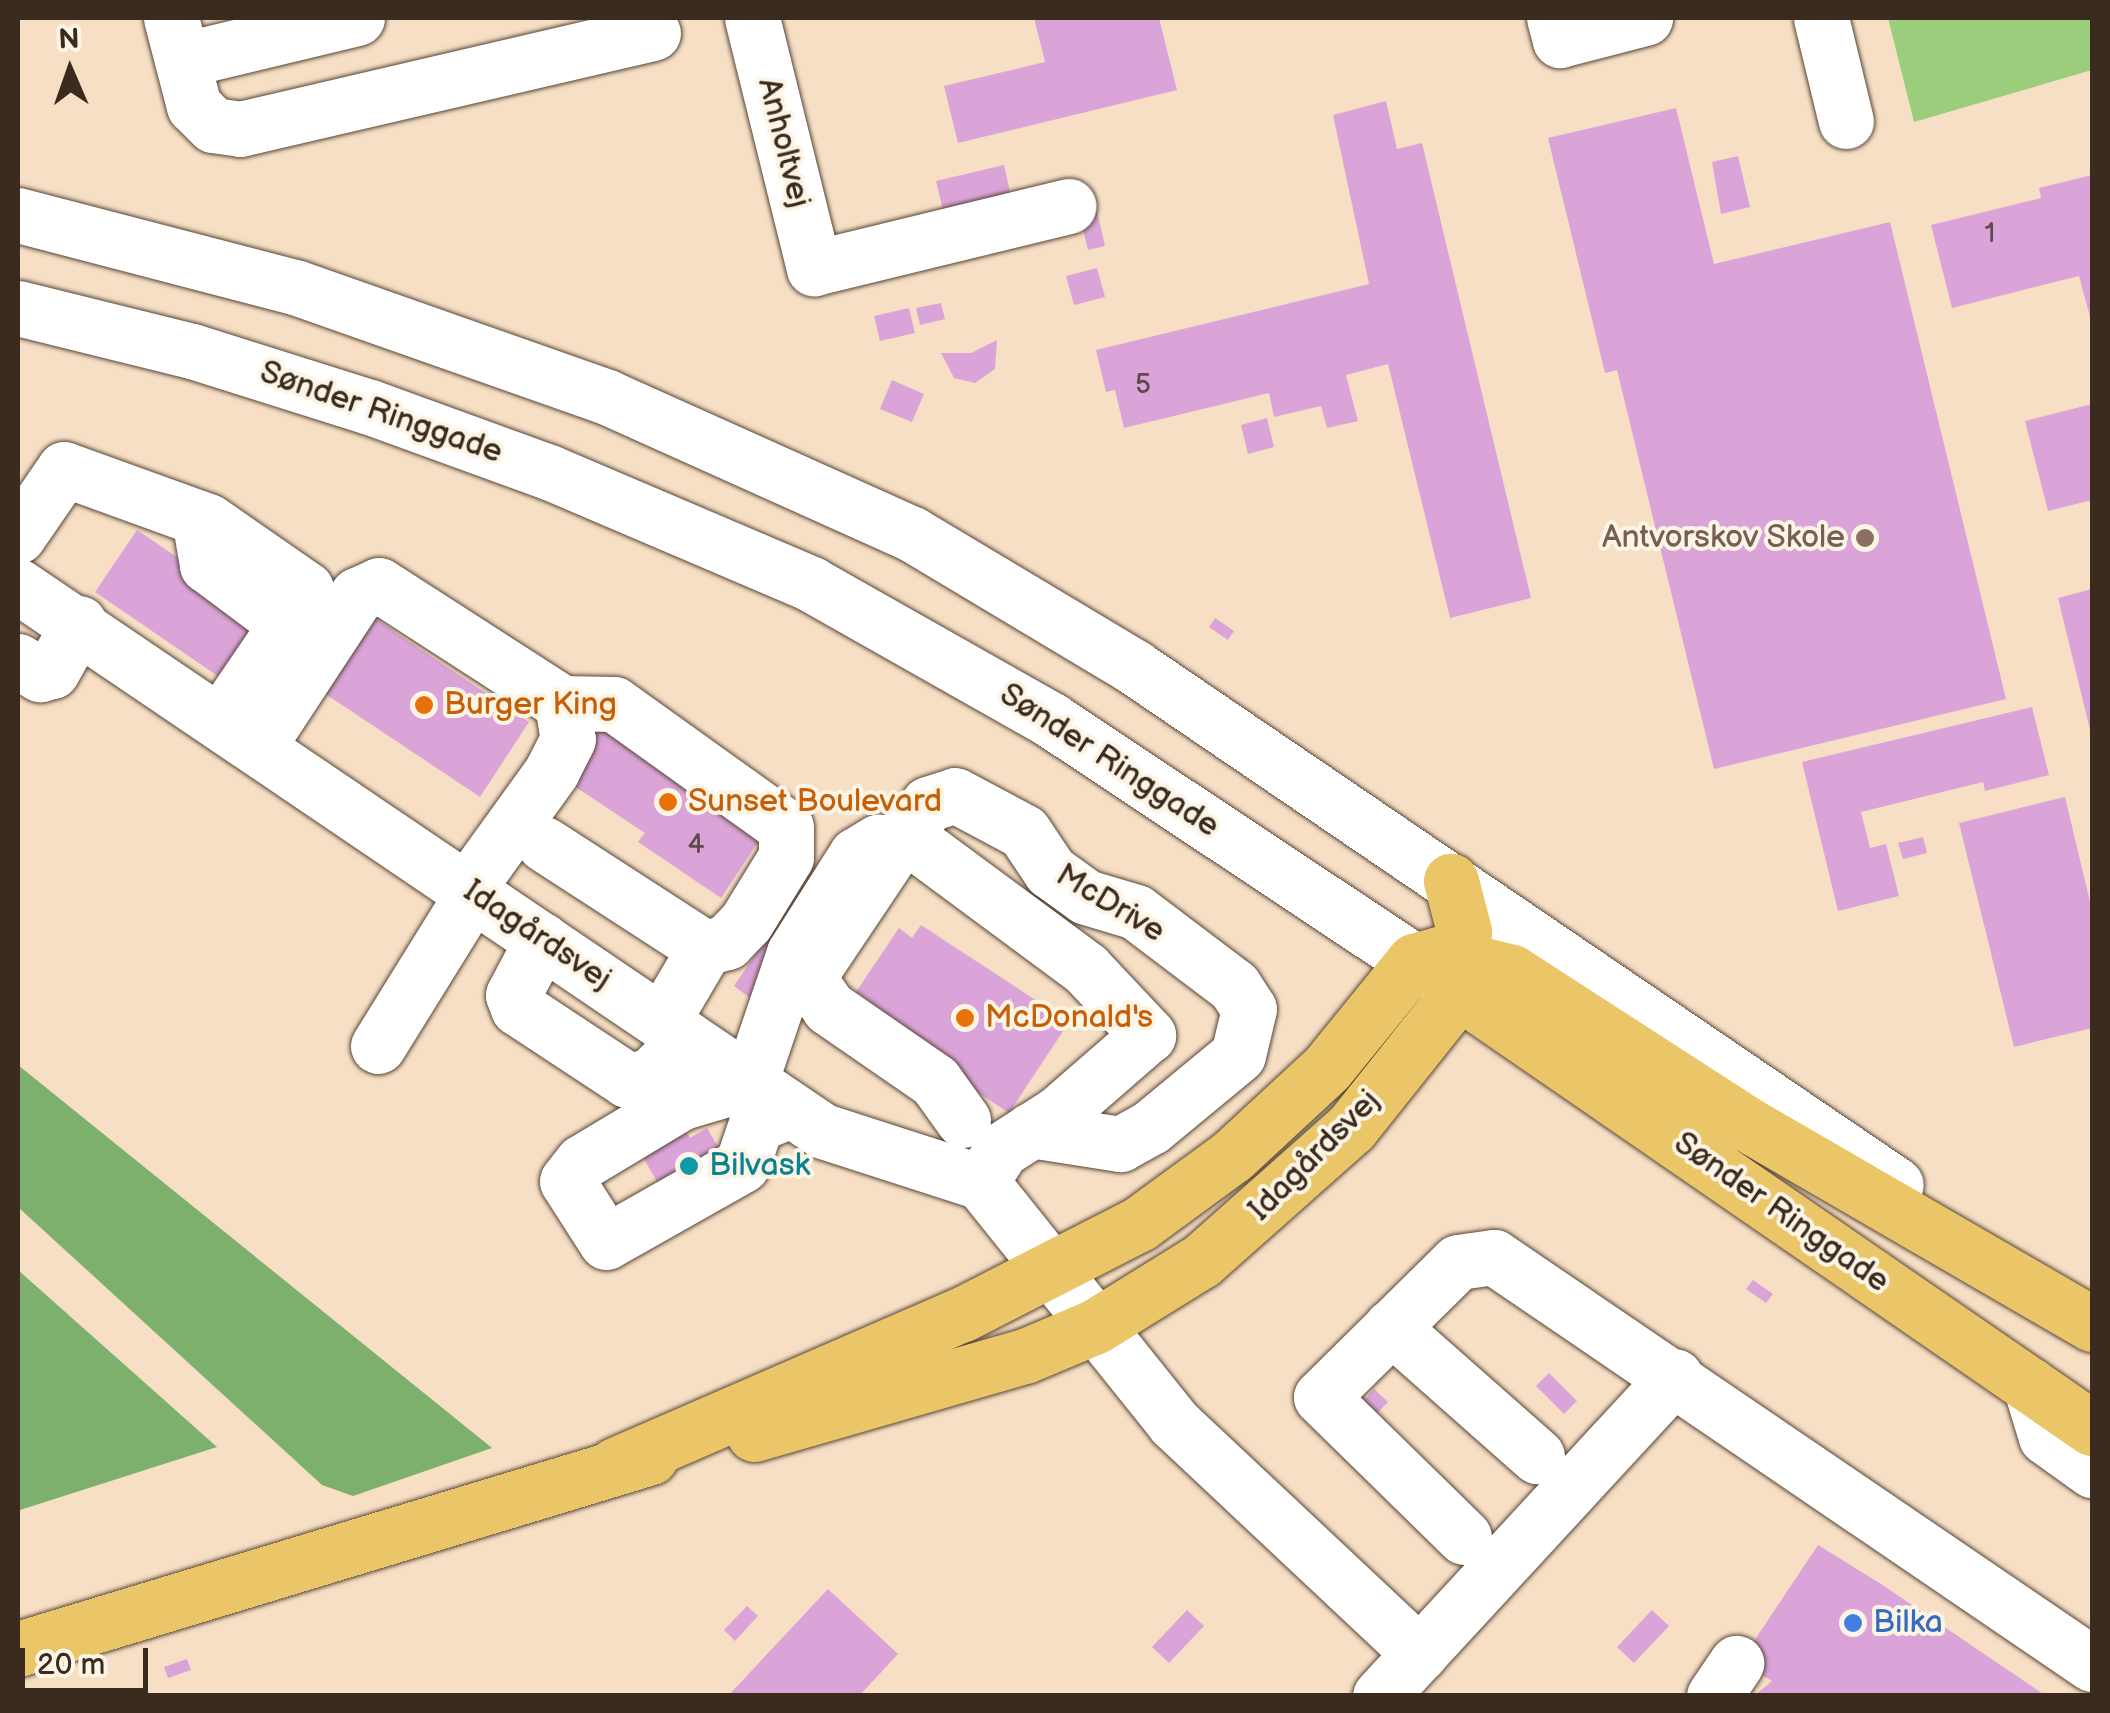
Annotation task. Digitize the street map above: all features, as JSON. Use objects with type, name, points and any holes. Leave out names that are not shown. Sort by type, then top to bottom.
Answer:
[{"type":"main road","points":[[1451,881],[1446,970],[1512,972],[1747,1124],[2092,1322]]},
{"type":"main road","name":"Idagårdsvej","points":[[616,1466],[1054,1271],[1139,1224],[1232,1156],[1327,1068],[1446,970]]},
{"type":"main road","name":"Idagårdsvej","points":[[18,1648],[616,1466],[982,1372],[1096,1326],[1202,1262],[1279,1197],[1351,1128],[1446,970]]},
{"type":"main road","name":"Sønder Ringgade","points":[[1446,970],[2092,1428]]},
{"type":"street","points":[[357,18],[177,39],[194,106],[213,126],[240,130],[654,33]]},
{"type":"street","name":"Anholtvej","points":[[752,18],[814,268],[1068,206]]},
{"type":"street","points":[[1554,18],[1560,40],[1645,18]]},
{"type":"street","points":[[1821,18],[1846,121]]},
{"type":"street","points":[[18,215],[295,287],[608,397],[912,534],[1134,667],[2092,1322]]},
{"type":"street","name":"Sønder Ringgade","points":[[18,308],[192,351],[370,406],[550,472],[811,584],[1051,720],[1446,970]]},
{"type":"street","points":[[18,536],[64,469],[198,518],[306,589],[310,618],[239,732]]},
{"type":"street","points":[[239,732],[357,595],[379,585],[562,704],[614,704],[786,827],[786,856],[746,922],[727,942],[706,948],[544,844]]},
{"type":"street","name":"Idagårdsvej","points":[[18,586],[475,882],[542,940],[675,1030],[766,1105],[854,1143],[998,1145]]},
{"type":"street","points":[[416,609],[420,636],[530,710],[543,732],[540,758],[484,841],[475,882]]},
{"type":"street","points":[[18,661],[40,674],[52,671],[78,623]]},
{"type":"street","points":[[378,1046],[475,882],[568,738],[562,704]]},
{"type":"street","name":"McDrive","points":[[955,795],[1024,832],[1050,871],[1086,897],[1136,912],[1234,986],[1249,1009],[1246,1039],[1238,1056],[1150,1127],[1120,1144],[998,1145],[935,1081],[829,1008],[813,985],[814,968],[900,841],[928,804],[955,795]]},
{"type":"street","points":[[766,1105],[682,1102],[582,1162],[567,1181],[580,1208],[606,1242],[644,1225],[742,1165],[766,1105],[778,1000],[794,953],[856,855],[878,842],[900,841],[920,846],[1086,969],[1148,1035],[998,1145]]},
{"type":"street","points":[[542,940],[514,995],[518,1008],[499,1038],[594,1100],[627,1080],[649,1077],[675,1030],[706,948]]},
{"type":"street","points":[[778,1000],[998,1145],[1054,1271],[1174,1422],[1420,1654]]},
{"type":"street","points":[[1464,1537],[1321,1397],[1458,1262],[1494,1257],[1675,1376],[2092,1664]]},
{"type":"street","points":[[1391,1327],[1537,1456]]},
{"type":"street","points":[[1380,1696],[1675,1376]]},
{"type":"street","points":[[2030,1385],[2046,1437],[2092,1470]]},
{"type":"green space","points":[[1888,18],[2092,18],[2092,70],[1914,122]]},
{"type":"green space","points":[[18,1065],[492,1448],[353,1496],[322,1485],[18,1207]]},
{"type":"green space","points":[[18,1270],[217,1447],[20,1510]]},
{"type":"building","points":[[1034,18],[1159,18],[1177,90],[958,143],[944,86],[1045,62]]},
{"type":"building","points":[[1386,101],[1397,149],[1422,143],[1531,598],[1450,618],[1388,364],[1346,375],[1358,421],[1327,428],[1321,406],[1274,417],[1269,393],[1124,428],[1115,390],[1106,392],[1096,350],[1369,284],[1333,115]]},
{"type":"building","points":[[1676,108],[1714,264],[1890,222],[2006,699],[1714,769],[1617,370],[1605,373],[1548,138]]},
{"type":"building","points":[[1738,156],[1750,207],[1721,214],[1712,162]]},
{"type":"building","points":[[1004,165],[1011,197],[944,214],[936,181]]},
{"type":"building","points":[[2092,175],[2092,324],[2079,276],[1952,308],[1931,225],[2041,198],[2039,188]]},
{"type":"building","points":[[1097,211],[1105,246],[1088,250],[1079,214]]},
{"type":"building","points":[[1097,268],[1105,297],[1074,305],[1066,276]]},
{"type":"building","points":[[941,303],[945,319],[920,325],[916,308]]},
{"type":"building","points":[[909,308],[915,333],[880,341],[874,316]]},
{"type":"building","points":[[997,340],[995,369],[975,383],[954,378],[941,353],[971,353]]},
{"type":"building","points":[[892,380],[924,394],[912,422],[880,409]]},
{"type":"building","points":[[2092,404],[2092,500],[2048,511],[2025,421]]},
{"type":"building","points":[[1267,418],[1274,447],[1248,454],[1241,425]]},
{"type":"building","points":[[137,530],[268,619],[225,681],[95,592]]},
{"type":"building","points":[[2092,589],[2092,734],[2091,734],[2058,598]]},
{"type":"building","name":"Burger King","points":[[368,614],[529,722],[480,797],[318,689]]},
{"type":"building","points":[[1215,618],[1234,631],[1228,640],[1209,627]]},
{"type":"building","points":[[2032,707],[2049,775],[1985,791],[1983,782],[1861,812],[1870,848],[1886,844],[1899,896],[1838,911],[1802,762]]},
{"type":"building","name":"Sunset Boulevard","points":[[608,715],[770,824],[721,898],[638,842],[645,833],[565,780]]},
{"type":"building","points":[[2065,797],[2092,910],[2092,1028],[2014,1047],[1959,823]]},
{"type":"building","points":[[1923,837],[1927,853],[1903,859],[1898,843]]},
{"type":"building","name":"McDonald's","points":[[921,925],[1069,1022],[1009,1113],[860,1014],[869,1001],[856,992],[899,928],[912,938]]},
{"type":"building","points":[[770,933],[781,941],[753,1000],[734,986]]},
{"type":"building","name":"Bilvask","points":[[680,1121],[690,1138],[707,1128],[741,1185],[680,1221],[637,1147]]},
{"type":"building","points":[[1753,1280],[1773,1294],[1766,1303],[1746,1289]]},
{"type":"building","points":[[1549,1373],[1577,1401],[1564,1414],[1536,1386]]},
{"type":"building","points":[[1374,1389],[1388,1402],[1374,1416],[1361,1404]]},
{"type":"building","name":"Bilka","points":[[1818,1545],[2046,1696],[1754,1696],[1772,1681],[1740,1662]]},
{"type":"building","points":[[828,1589],[898,1654],[859,1696],[728,1696]]},
{"type":"building","points":[[747,1606],[758,1616],[735,1641],[724,1630]]},
{"type":"building","points":[[1187,1610],[1204,1626],[1169,1663],[1152,1647]]},
{"type":"building","points":[[1652,1610],[1669,1626],[1634,1663],[1617,1647]]},
{"type":"building","points":[[187,1659],[191,1670],[168,1678],[164,1667]]},
{"type":"place","name":"Antvorskov Skole","points":[[1865,538]]},
{"type":"place","name":"Burger King","points":[[424,705]]},
{"type":"place","name":"Sunset Boulevard","points":[[668,802]]},
{"type":"place","name":"McDonald's","points":[[965,1018]]},
{"type":"place","name":"Bilvask","points":[[689,1166]]},
{"type":"place","name":"Bilka","points":[[1853,1623]]}]
